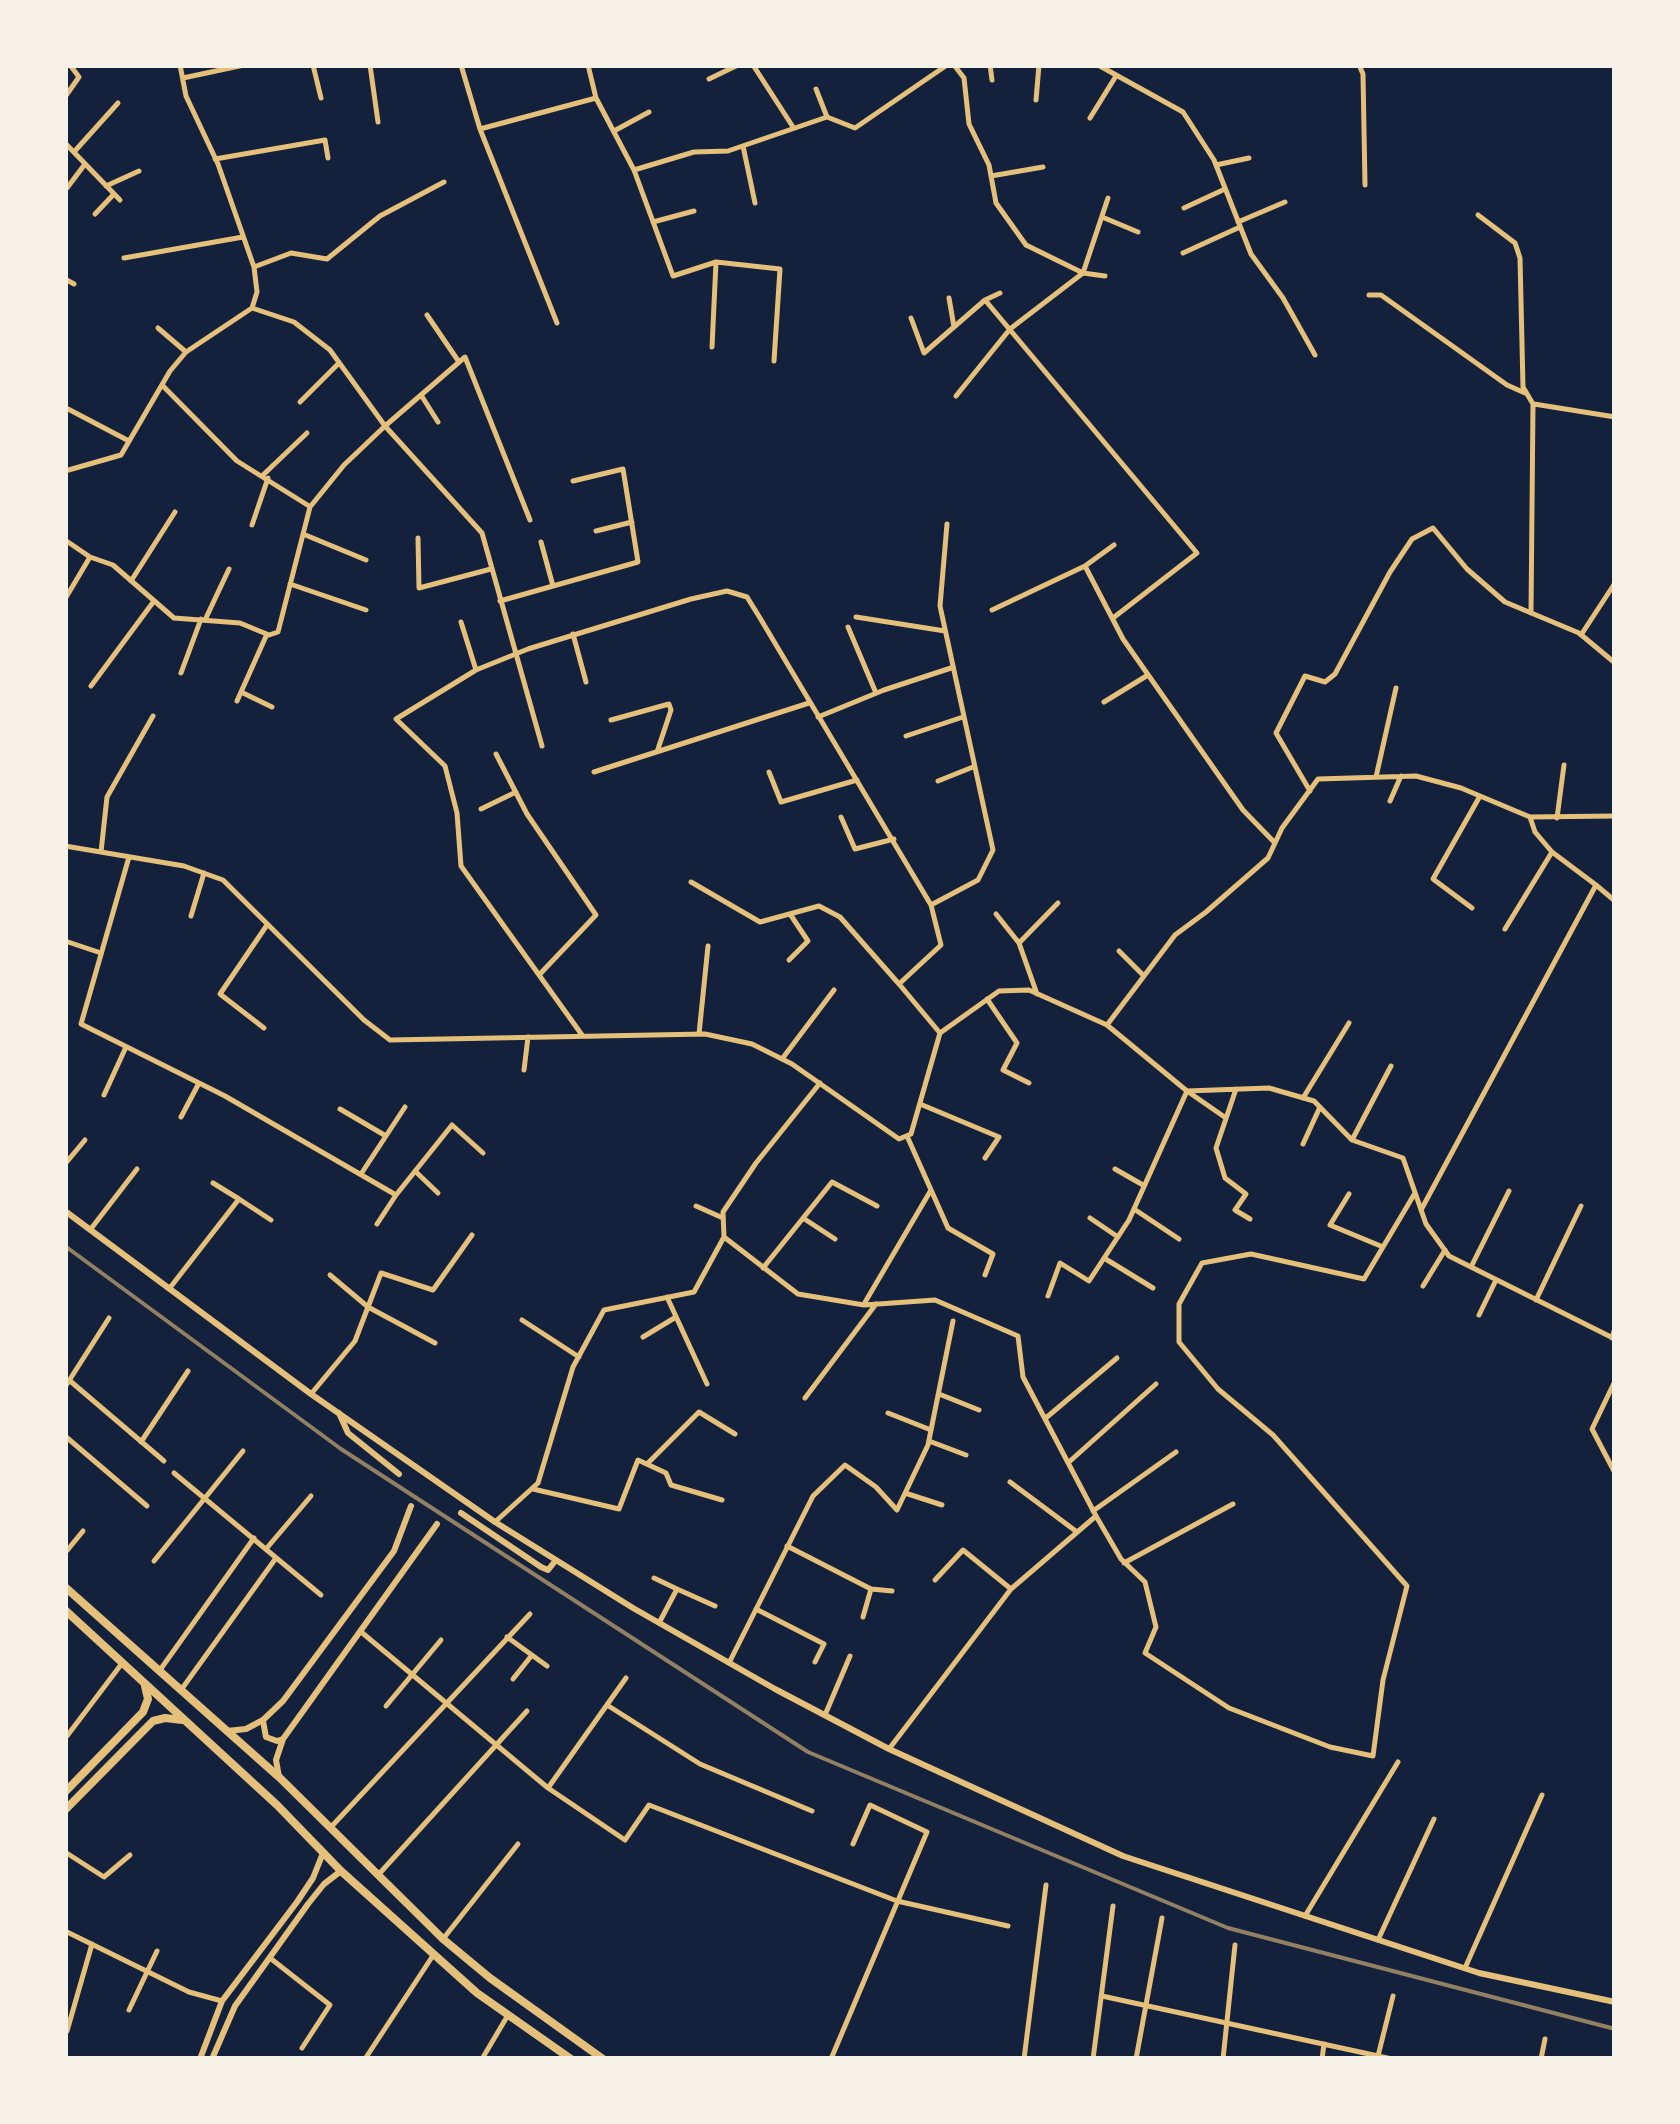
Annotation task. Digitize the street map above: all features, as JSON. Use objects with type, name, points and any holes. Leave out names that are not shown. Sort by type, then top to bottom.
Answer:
[{"type":"main road","points":[[65,1212],[311,1394],[495,1522],[659,1623],[890,1749],[1123,1856],[1464,1968],[1615,2002]]},
{"type":"main road","points":[[338,1412],[348,1433],[399,1474]]},
{"type":"main road","points":[[226,1731],[246,1729],[263,1720],[283,1701],[394,1550],[411,1506]]},
{"type":"main road","points":[[461,1513],[540,1568],[548,1570],[556,1560]]},
{"type":"main road","points":[[280,1778],[276,1760],[283,1739],[436,1524]]},
{"type":"main road","points":[[394,1550],[409,1561]]},
{"type":"main road","points":[[65,1587],[280,1778],[444,1938],[503,1988],[603,2059]]},
{"type":"main road","points":[[65,1610],[277,1805],[341,1871],[477,1993],[565,2057]]},
{"type":"main road","points":[[65,1792],[139,1716],[148,1698],[143,1682]]},
{"type":"main road","points":[[139,1716],[149,1714],[148,1727]]},
{"type":"main road","points":[[65,1810],[148,1727],[164,1718],[182,1720]]},
{"type":"main road","points":[[263,1720],[266,1737],[283,1739]]},
{"type":"main road","points":[[200,2059],[222,2001],[305,1890],[323,1853]]},
{"type":"main road","points":[[212,2059],[235,2006],[324,1884],[341,1871]]},
{"type":"street","points":[[65,97],[80,77],[70,65]]},
{"type":"street","points":[[65,471],[121,455],[186,352],[252,308],[257,292],[254,266],[215,159],[186,96],[180,65]]},
{"type":"street","points":[[183,78],[244,65]]},
{"type":"street","points":[[313,65],[321,98]]},
{"type":"street","points":[[370,65],[378,122]]},
{"type":"street","points":[[461,65],[480,130],[557,323]]},
{"type":"street","points":[[590,65],[596,98],[634,170],[672,276],[716,262],[780,269],[774,362]]},
{"type":"street","points":[[710,79],[738,65]]},
{"type":"street","points":[[753,65],[794,127]]},
{"type":"street","points":[[634,170],[694,152],[728,151],[827,117],[855,128],[946,65]]},
{"type":"street","points":[[954,65],[964,78],[969,124],[991,176],[996,202],[1026,246],[1083,272],[1106,276]]},
{"type":"street","points":[[990,65],[992,80]]},
{"type":"street","points":[[1036,100],[1038,65]]},
{"type":"street","points":[[1098,65],[1183,112],[1216,166],[1251,254],[1283,298],[1315,356]]},
{"type":"street","points":[[1359,65],[1363,74],[1365,184]]},
{"type":"street","points":[[1090,118],[1116,76]]},
{"type":"street","points":[[816,88],[827,117]]},
{"type":"street","points":[[480,130],[596,98]]},
{"type":"street","points":[[74,152],[118,103]]},
{"type":"street","points":[[614,131],[650,112]]},
{"type":"street","points":[[215,159],[324,140],[328,158]]},
{"type":"street","points":[[65,143],[120,200]]},
{"type":"street","points":[[743,146],[755,203]]},
{"type":"street","points":[[1216,166],[1249,158]]},
{"type":"street","points":[[67,188],[85,164]]},
{"type":"street","points":[[991,176],[1043,167]]},
{"type":"street","points":[[106,186],[139,172]]},
{"type":"street","points":[[254,266],[291,253],[328,259],[380,216],[444,182]]},
{"type":"street","points":[[1184,208],[1225,189]]},
{"type":"street","points":[[94,214],[114,194]]},
{"type":"street","points":[[956,396],[1010,329],[1083,272],[1108,198]]},
{"type":"street","points":[[1183,253],[1285,202]]},
{"type":"street","points":[[653,222],[694,211]]},
{"type":"street","points":[[1478,215],[1515,243],[1520,258],[1523,387],[1533,404],[1530,613]]},
{"type":"street","points":[[1102,218],[1138,232]]},
{"type":"street","points":[[124,258],[244,237]]},
{"type":"street","points":[[712,347],[716,262]]},
{"type":"street","points":[[65,278],[74,284]]},
{"type":"street","points":[[911,318],[924,353],[985,300],[1000,293]]},
{"type":"street","points":[[1369,295],[1381,296],[1506,385],[1528,395]]},
{"type":"street","points":[[948,298],[954,326]]},
{"type":"street","points":[[985,300],[1198,553],[1112,618]]},
{"type":"street","points":[[252,308],[294,322],[330,350],[385,426],[482,534],[542,746]]},
{"type":"street","points":[[426,315],[458,362]]},
{"type":"street","points":[[158,328],[186,352]]},
{"type":"street","points":[[65,540],[90,558],[113,565],[174,618],[240,623],[268,635],[278,632],[310,507],[344,465],[465,356],[530,520]]},
{"type":"street","points":[[300,402],[339,363]]},
{"type":"street","points":[[162,385],[237,461],[310,507]]},
{"type":"street","points":[[421,395],[438,422]]},
{"type":"street","points":[[1533,404],[1615,416]]},
{"type":"street","points":[[68,409],[129,441]]},
{"type":"street","points":[[252,525],[265,477],[307,433]]},
{"type":"street","points":[[500,601],[638,562],[624,469],[573,481]]},
{"type":"street","points":[[131,581],[175,512]]},
{"type":"street","points":[[596,531],[632,522]]},
{"type":"street","points":[[931,905],[978,880],[993,850],[940,606],[947,524]]},
{"type":"street","points":[[1310,791],[1276,733],[1286,710],[1305,676],[1325,682],[1336,674],[1390,572],[1412,540],[1433,528],[1467,568],[1505,602],[1581,634],[1615,663]]},
{"type":"street","points":[[303,534],[366,560]]},
{"type":"street","points":[[418,538],[418,588],[492,569]]},
{"type":"street","points":[[540,542],[553,586]]},
{"type":"street","points":[[992,610],[1085,566],[1114,545]]},
{"type":"street","points":[[65,598],[90,558]]},
{"type":"street","points":[[1085,566],[1148,675],[1242,810],[1274,842]]},
{"type":"street","points":[[181,673],[229,568]]},
{"type":"street","points":[[1581,634],[1615,583]]},
{"type":"street","points":[[290,584],[366,610]]},
{"type":"street","points":[[584,1036],[461,866],[457,813],[445,766],[396,718],[476,670],[516,654],[727,591],[747,597],[931,905],[941,945],[899,984]]},
{"type":"street","points":[[91,686],[154,601]]},
{"type":"street","points":[[856,617],[945,631]]},
{"type":"street","points":[[461,622],[476,670]]},
{"type":"street","points":[[848,627],[876,693]]},
{"type":"street","points":[[573,634],[586,682]]},
{"type":"street","points":[[238,702],[268,635]]},
{"type":"street","points":[[818,717],[952,667]]},
{"type":"street","points":[[1104,702],[1148,675]]},
{"type":"street","points":[[1376,777],[1396,688]]},
{"type":"street","points":[[241,692],[272,707]]},
{"type":"street","points":[[594,772],[809,702]]},
{"type":"street","points":[[611,720],[669,704],[671,710],[657,752]]},
{"type":"street","points":[[101,852],[106,797],[153,716]]},
{"type":"street","points":[[906,736],[962,717]]},
{"type":"street","points":[[496,754],[527,814],[596,915],[540,975]]},
{"type":"street","points":[[1556,818],[1564,765]]},
{"type":"street","points":[[938,781],[973,767]]},
{"type":"street","points":[[769,772],[781,802],[857,780]]},
{"type":"street","points":[[1390,801],[1401,776]]},
{"type":"street","points":[[1107,1025],[1175,934],[1268,858],[1274,842],[1318,780],[1416,776],[1480,796],[1530,818],[1615,816]]},
{"type":"street","points":[[481,809],[516,792]]},
{"type":"street","points":[[1472,908],[1433,879],[1480,796]]},
{"type":"street","points":[[841,818],[854,849],[894,838]]},
{"type":"street","points":[[1530,818],[1534,832],[1552,852],[1615,901]]},
{"type":"street","points":[[65,846],[184,866],[223,880],[364,1020],[390,1040],[699,1034],[752,1044],[782,1059],[899,1139],[912,1134],[940,1034],[999,991],[1029,990],[1107,1025],[1226,1118]]},
{"type":"street","points":[[1505,929],[1552,852]]},
{"type":"street","points":[[129,857],[81,1024],[199,1083],[396,1195]]},
{"type":"street","points":[[191,916],[204,874]]},
{"type":"street","points":[[691,882],[760,922],[819,906],[840,917],[940,1034]]},
{"type":"street","points":[[1421,1210],[1596,885]]},
{"type":"street","points":[[1019,943],[1058,903]]},
{"type":"street","points":[[789,960],[808,941],[790,914]]},
{"type":"street","points":[[996,914],[1019,943],[1038,994]]},
{"type":"street","points":[[264,1028],[220,994],[268,925]]},
{"type":"street","points":[[65,941],[102,953]]},
{"type":"street","points":[[699,1034],[708,946]]},
{"type":"street","points":[[1119,951],[1144,976]]},
{"type":"street","points":[[782,1059],[834,990]]},
{"type":"street","points":[[987,999],[1017,1043],[1003,1070],[1029,1083]]},
{"type":"street","points":[[1303,1098],[1349,1023]]},
{"type":"street","points":[[524,1070],[528,1037]]},
{"type":"street","points":[[104,1095],[126,1047]]},
{"type":"street","points":[[1352,1140],[1391,1066]]},
{"type":"street","points":[[181,1116],[199,1083]]},
{"type":"street","points":[[495,1522],[538,1484],[578,1357],[604,1310],[694,1292],[724,1237],[723,1215],[756,1163],[820,1084]]},
{"type":"street","points":[[1188,1091],[1269,1088],[1320,1107],[1352,1140],[1403,1158],[1426,1224],[1449,1256],[1614,1338],[1615,1328]]},
{"type":"street","points":[[1236,1089],[1216,1148],[1225,1178],[1246,1194],[1236,1210],[1250,1219]]},
{"type":"street","points":[[1048,1296],[1060,1263],[1089,1281],[1134,1209],[1188,1091]]},
{"type":"street","points":[[920,1104],[999,1137],[985,1158]]},
{"type":"street","points":[[361,1174],[405,1107]]},
{"type":"street","points":[[1304,1144],[1320,1107]]},
{"type":"street","points":[[340,1109],[386,1136]]},
{"type":"street","points":[[377,1224],[452,1125],[482,1152]]},
{"type":"street","points":[[906,1136],[948,1228],[993,1254],[985,1275]]},
{"type":"street","points":[[65,1164],[85,1140]]},
{"type":"street","points":[[90,1230],[137,1169]]},
{"type":"street","points":[[1116,1169],[1144,1186]]},
{"type":"street","points":[[416,1170],[438,1193]]},
{"type":"street","points":[[763,1268],[832,1182],[877,1206]]},
{"type":"street","points":[[213,1184],[272,1220]]},
{"type":"street","points":[[864,1305],[931,1190]]},
{"type":"street","points":[[1471,1267],[1509,1191]]},
{"type":"street","points":[[724,1237],[798,1294],[864,1305],[935,1300],[1018,1336],[1023,1378],[1094,1514],[1124,1563],[1145,1582],[1156,1627],[1146,1653],[1229,1708],[1330,1747],[1373,1756],[1383,1680],[1408,1586],[1273,1435],[1218,1388],[1179,1342],[1180,1304],[1202,1263],[1251,1254],[1364,1279],[1415,1193]]},
{"type":"street","points":[[1349,1194],[1330,1225],[1383,1247]]},
{"type":"street","points":[[170,1289],[239,1199]]},
{"type":"street","points":[[696,1206],[723,1215]]},
{"type":"street","points":[[1536,1300],[1581,1206]]},
{"type":"street","points":[[1134,1209],[1179,1240]]},
{"type":"street","points":[[803,1218],[835,1238]]},
{"type":"street","points":[[1090,1218],[1118,1236]]},
{"type":"street","points":[[311,1394],[355,1341],[381,1273],[433,1290],[472,1236]]},
{"type":"street","points":[[1423,1286],[1445,1250]]},
{"type":"street","points":[[1104,1258],[1153,1288]]},
{"type":"street","points":[[330,1275],[368,1307],[435,1343]]},
{"type":"street","points":[[1479,1316],[1496,1280]]},
{"type":"street","points":[[667,1298],[706,1384]]},
{"type":"street","points":[[804,1398],[876,1304]]},
{"type":"street","points":[[109,1318],[67,1384],[164,1461]]},
{"type":"street","points":[[643,1337],[676,1318]]},
{"type":"street","points":[[522,1320],[578,1357]]},
{"type":"street","points":[[729,1663],[813,1496],[845,1465],[876,1487],[897,1510],[928,1441],[952,1321]]},
{"type":"street","points":[[1046,1417],[1117,1358]]},
{"type":"street","points":[[141,1442],[188,1371]]},
{"type":"street","points":[[1615,1381],[1592,1429],[1615,1473]]},
{"type":"street","points":[[1069,1462],[1156,1384]]},
{"type":"street","points":[[939,1394],[978,1410]]},
{"type":"street","points":[[648,1463],[699,1412],[735,1434]]},
{"type":"street","points":[[888,1413],[931,1430]]},
{"type":"street","points":[[65,1436],[147,1506]]},
{"type":"street","points":[[928,1441],[966,1455]]},
{"type":"street","points":[[154,1560],[243,1450]]},
{"type":"street","points":[[890,1749],[1011,1589],[1094,1514],[1176,1452]]},
{"type":"street","points":[[533,1489],[619,1509],[638,1460],[666,1473],[671,1485],[722,1500]]},
{"type":"street","points":[[174,1473],[320,1595]]},
{"type":"street","points":[[1010,1482],[1077,1532]]},
{"type":"street","points":[[905,1493],[942,1505]]},
{"type":"street","points":[[266,1548],[310,1496]]},
{"type":"street","points":[[1124,1563],[1233,1504]]},
{"type":"street","points":[[65,1552],[83,1530]]},
{"type":"street","points":[[159,1670],[254,1538]]},
{"type":"street","points":[[788,1546],[870,1589],[892,1591]]},
{"type":"street","points":[[934,1580],[962,1550],[1011,1589]]},
{"type":"street","points":[[181,1690],[276,1558]]},
{"type":"street","points":[[654,1578],[715,1606]]},
{"type":"street","points":[[659,1623],[677,1589]]},
{"type":"street","points":[[864,1617],[870,1589]]},
{"type":"street","points":[[756,1610],[824,1644],[815,1662]]},
{"type":"street","points":[[331,1827],[530,1614]]},
{"type":"street","points":[[360,1631],[548,1788],[625,1840],[649,1805],[898,1901],[1008,1926]]},
{"type":"street","points":[[508,1637],[547,1666]]},
{"type":"street","points":[[386,1706],[441,1640]]},
{"type":"street","points":[[513,1679],[532,1655]]},
{"type":"street","points":[[825,1715],[850,1656]]},
{"type":"street","points":[[65,1734],[68,1736],[124,1662]]},
{"type":"street","points":[[548,1788],[626,1678]]},
{"type":"street","points":[[607,1705],[700,1764],[812,1811]]},
{"type":"street","points":[[379,1874],[527,1710]]},
{"type":"street","points":[[1306,1916],[1398,1762]]},
{"type":"street","points":[[1464,1968],[1542,1796]]},
{"type":"street","points":[[832,2059],[926,1832],[870,1806],[853,1844]]},
{"type":"street","points":[[1378,1940],[1434,1818]]},
{"type":"street","points":[[444,1938],[518,1844]]},
{"type":"street","points":[[65,1852],[104,1877],[130,1855]]},
{"type":"street","points":[[1024,2059],[1046,1885]]},
{"type":"street","points":[[1093,2059],[1113,1906]]},
{"type":"street","points":[[1136,2059],[1162,1918]]},
{"type":"street","points":[[65,1931],[190,1992],[222,2001]]},
{"type":"street","points":[[67,2031],[92,1944]]},
{"type":"street","points":[[1223,2059],[1235,1945]]},
{"type":"street","points":[[129,2010],[156,1951]]},
{"type":"street","points":[[365,2059],[434,1954]]},
{"type":"street","points":[[270,1958],[330,2005],[302,2048]]},
{"type":"street","points":[[1102,1996],[1392,2059]]},
{"type":"street","points":[[1378,2058],[1393,1996]]},
{"type":"street","points":[[482,2059],[508,2015]]},
{"type":"street","points":[[1540,2059],[1545,2039]]},
{"type":"street","points":[[1322,2059],[1324,2044]]},
{"type":"railway","points":[[65,1246],[341,1449],[808,1752],[1228,1928],[1615,2029]]}]
